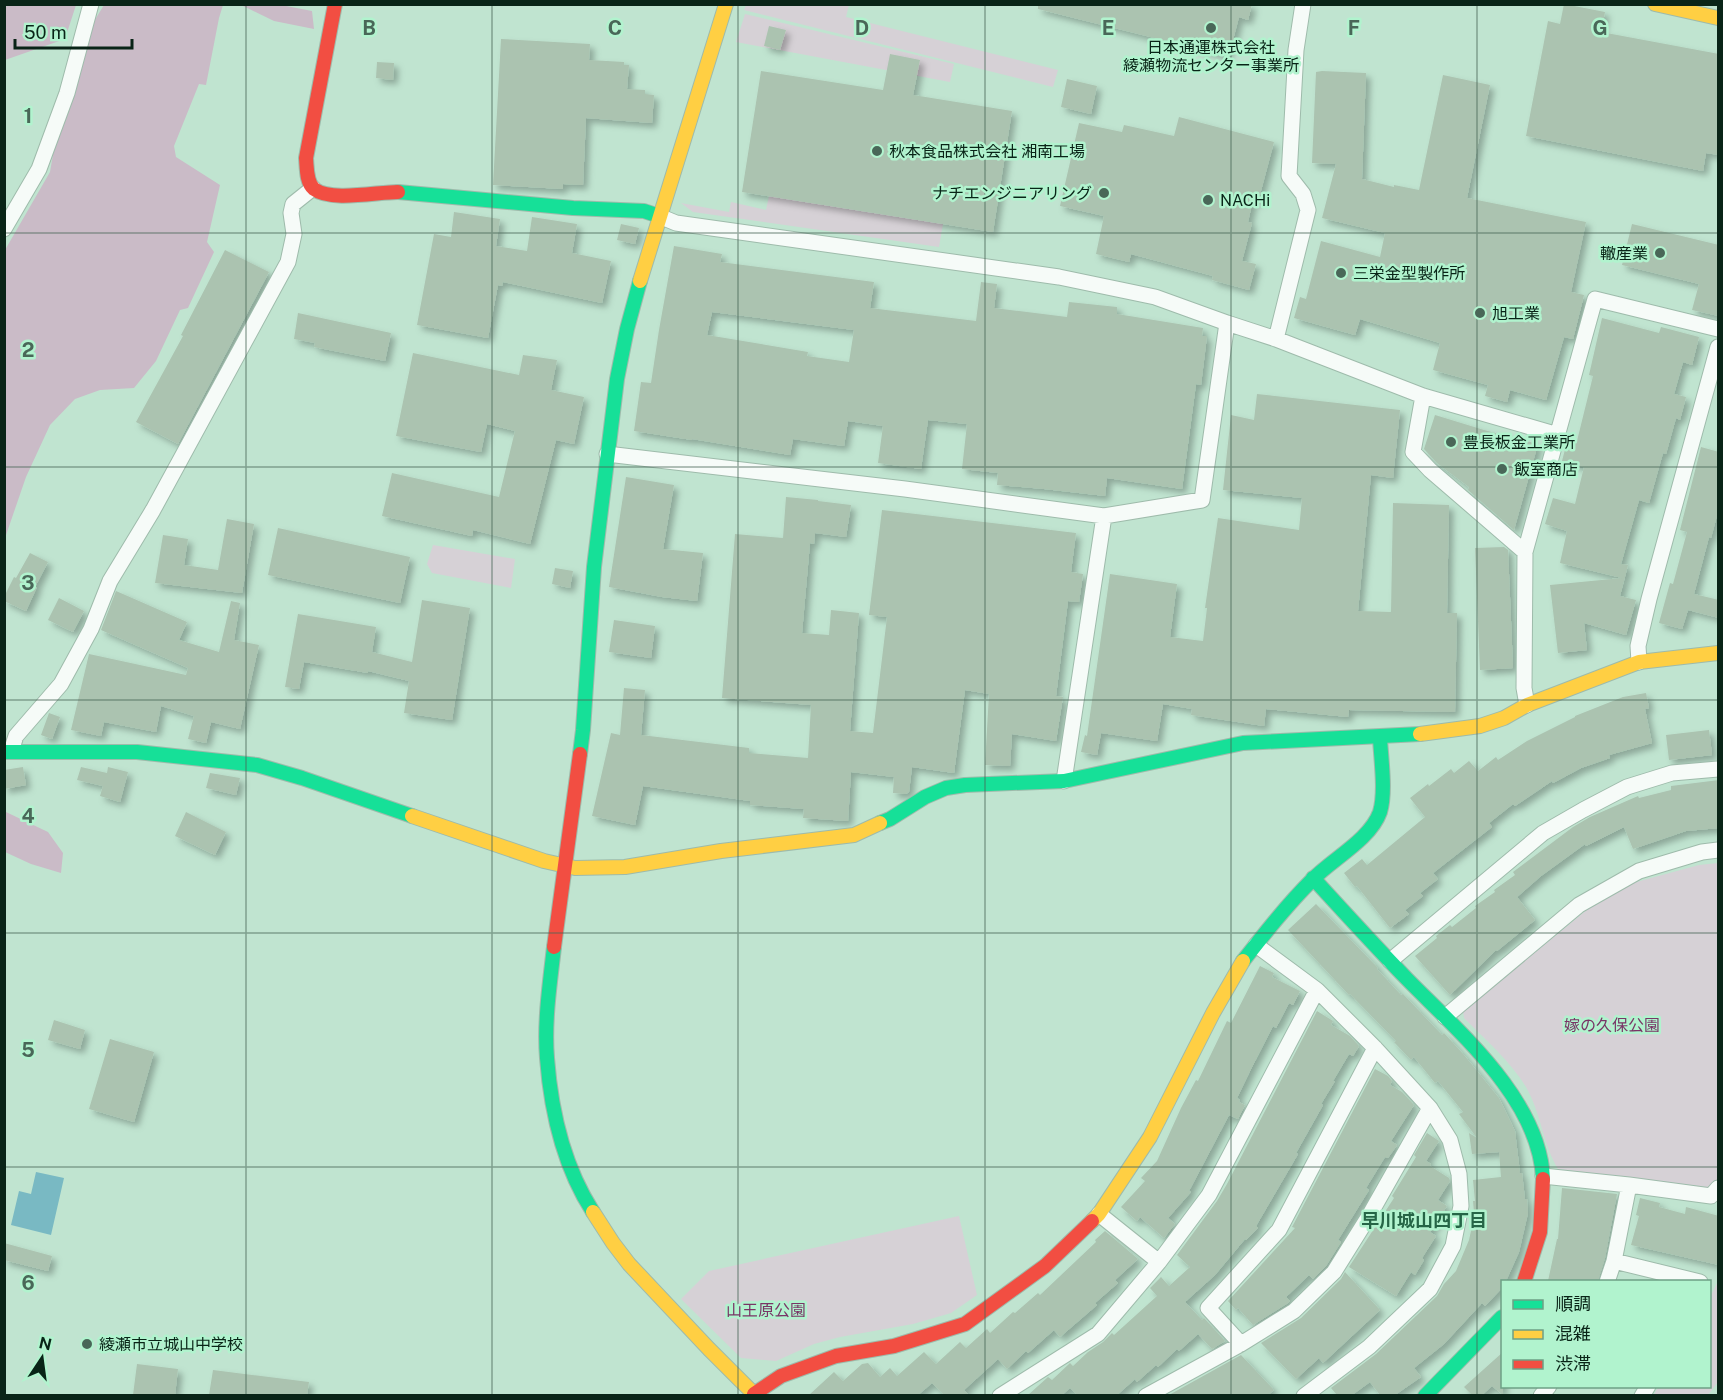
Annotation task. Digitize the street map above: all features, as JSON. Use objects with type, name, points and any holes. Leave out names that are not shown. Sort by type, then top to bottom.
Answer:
[{"type":"street","points":[[4,230],[39,169],[67,93],[91,4]]},
{"type":"street","points":[[335,4],[306,158],[307,176],[313,188],[324,194],[421,193],[573,208],[644,211],[676,223],[1059,277],[1155,297],[1276,339],[1423,396],[1558,435]]},
{"type":"street","points":[[726,4],[659,216],[627,329],[617,379],[594,567],[583,730],[564,866],[547,1017],[547,1057],[555,1118],[569,1161],[585,1199],[629,1264],[754,1395],[781,1376],[836,1356],[894,1346],[964,1324],[1044,1266],[1099,1214],[1150,1137],[1239,966],[1313,878],[1371,829],[1380,811],[1382,790],[1380,738]]},
{"type":"street","points":[[1276,339],[1308,210],[1303,194],[1289,176],[1296,50],[1303,4]]},
{"type":"street","points":[[1655,4],[1719,18]]},
{"type":"street","points":[[313,188],[293,204],[291,213],[294,234],[288,261],[153,510],[110,581],[91,628],[61,684],[16,736],[8,751],[137,752],[257,765],[302,778],[544,861],[586,868],[625,867],[721,851],[854,835],[890,819],[946,788],[965,785],[1064,781],[1243,743],[1380,738],[1480,726],[1504,718],[1527,705],[1640,662],[1719,652]]},
{"type":"street","points":[[1527,705],[1524,688],[1525,552],[1595,299],[1719,328]]},
{"type":"street","points":[[607,454],[905,489],[1104,516],[1202,500],[1227,323]]},
{"type":"street","points":[[1640,662],[1638,646],[1649,599],[1719,347]]},
{"type":"street","points":[[1423,396],[1413,452],[1430,470],[1525,552]]},
{"type":"street","points":[[1064,781],[1104,516]]},
{"type":"street","points":[[1390,961],[1544,833],[1573,816],[1628,787],[1672,773],[1719,769]]},
{"type":"street","points":[[1445,1017],[1580,905],[1639,871],[1702,852],[1719,850]]},
{"type":"street","points":[[1313,878],[1488,1062],[1513,1094],[1529,1125],[1543,1176],[1540,1236],[1524,1280]]},
{"type":"street","points":[[1256,945],[1317,990],[1430,1108],[1450,1140],[1459,1174],[1461,1206],[1453,1246],[1430,1288],[1369,1347],[1305,1395]]},
{"type":"street","points":[[1000,1395],[1098,1334],[1159,1262],[1209,1195],[1317,990]]},
{"type":"street","points":[[1241,1344],[1208,1308],[1279,1230],[1375,1048]]},
{"type":"street","points":[[1146,1395],[1241,1344],[1294,1311],[1334,1272],[1369,1216],[1430,1108]]},
{"type":"street","points":[[1543,1176],[1711,1196],[1719,1188]]},
{"type":"street","points":[[1607,1280],[1614,1261],[1629,1185]]},
{"type":"street","points":[[1099,1214],[1159,1262]]},
{"type":"street","points":[[1614,1261],[1696,1280]]},
{"type":"street","points":[[1425,1395],[1501,1319]]},
{"type":"green space","points":[[746,5],[849,5],[846,17],[1058,70],[1053,87],[744,10]]},
{"type":"green space","points":[[745,14],[954,64],[950,82],[736,42]]},
{"type":"green space","points":[[769,196],[943,224],[939,247],[693,212],[681,203],[729,212],[731,202],[766,210]]},
{"type":"green space","points":[[433,545],[515,559],[511,588],[432,573],[427,564]]},
{"type":"green space","name":"嫁の久保公園","points":[[1718,863],[1718,1197],[1706,1187],[1558,1169],[1526,1087],[1489,1042],[1464,1018],[1463,1011],[1594,904],[1629,884],[1699,865]]},
{"type":"green space","name":"山王原公園","points":[[959,1216],[977,1295],[951,1313],[913,1324],[814,1344],[776,1361],[741,1358],[681,1299],[709,1271]]},
{"type":"green space","points":[[1718,1281],[1718,1382],[1708,1395],[1653,1396],[1657,1388],[1711,1388],[1711,1295]]},
{"type":"shaded area","points":[[9,5],[76,5],[65,39],[5,60],[5,7]]},
{"type":"shaded area","points":[[104,5],[223,5],[206,85],[199,84],[174,146],[176,157],[220,185],[207,242],[214,252],[188,308],[180,310],[156,361],[134,388],[100,390],[75,399],[50,425],[26,477],[5,538],[5,250],[50,172],[64,90],[77,49]]},
{"type":"shaded area","points":[[241,5],[281,5],[312,11],[314,29],[274,21]]},
{"type":"shaded area","points":[[5,809],[6,812],[48,832],[63,853],[61,873],[31,864],[5,852]]},
{"type":"water","points":[[36,1172],[64,1178],[51,1235],[11,1225],[19,1191],[31,1194]]},
{"type":"building","points":[[1038,4],[1252,4],[1248,20],[1239,17],[1227,56],[1038,9]]},
{"type":"building","points":[[1564,4],[1605,12],[1601,32],[1719,54],[1719,155],[1706,153],[1703,171],[1526,136],[1548,21],[1560,24]]},
{"type":"building","points":[[769,26],[786,30],[780,50],[764,46]]},
{"type":"building","points":[[501,39],[590,44],[589,60],[624,62],[624,65],[629,65],[627,89],[645,90],[645,94],[654,95],[652,123],[586,118],[583,185],[563,184],[563,189],[493,185]]},
{"type":"building","name":"秋本食品株式会社 湘南工場","points":[[890,54],[920,60],[913,95],[1012,111],[993,232],[742,192],[761,71],[883,90]]},
{"type":"building","points":[[377,62],[394,63],[393,80],[376,78]]},
{"type":"building","points":[[1316,72],[1366,73],[1362,179],[1419,190],[1443,75],[1490,85],[1467,198],[1586,222],[1571,292],[1584,295],[1573,339],[1564,337],[1546,400],[1510,390],[1507,402],[1485,396],[1488,385],[1433,370],[1440,343],[1360,319],[1355,335],[1294,318],[1300,297],[1306,299],[1321,241],[1380,257],[1385,233],[1322,218],[1336,164],[1312,163]]},
{"type":"building","points":[[1067,79],[1097,86],[1091,114],[1061,107]]},
{"type":"building","points":[[1179,117],[1274,142],[1258,202],[1253,200],[1248,222],[1252,223],[1242,261],[1256,264],[1249,290],[1212,280],[1213,276],[1131,254],[1129,262],[1096,254],[1104,216],[1060,206],[1079,123],[1122,132],[1124,125],[1174,136]]},
{"type":"building","points":[[454,212],[500,219],[496,246],[527,251],[532,217],[577,224],[572,253],[611,261],[602,303],[503,282],[502,286],[498,285],[488,338],[417,325],[434,234],[451,237]]},
{"type":"building","points":[[621,224],[639,228],[635,244],[617,240]]},
{"type":"building","name":"轍産業","points":[[1632,224],[1719,245],[1719,316],[1692,310],[1699,284],[1622,265]]},
{"type":"building","points":[[674,246],[722,254],[720,262],[874,282],[870,308],[976,321],[981,282],[997,284],[994,308],[1067,317],[1069,302],[1117,307],[1117,314],[1203,328],[1202,336],[1207,336],[1201,385],[1196,384],[1182,489],[1107,478],[1105,496],[997,485],[998,473],[962,469],[967,424],[928,420],[921,469],[878,463],[883,426],[848,421],[844,446],[793,439],[790,455],[634,431],[641,382],[651,383]],"holes":[[[712,312],[854,330],[849,362],[807,356],[808,352],[707,335]]]},
{"type":"building","points":[[225,250],[269,272],[178,444],[136,422],[183,336],[181,335]]},
{"type":"building","points":[[298,313],[391,333],[385,361],[314,347],[315,343],[294,339]]},
{"type":"building","points":[[1602,318],[1659,333],[1661,327],[1699,337],[1692,365],[1683,362],[1674,394],[1686,397],[1680,420],[1676,418],[1649,503],[1639,500],[1621,564],[1628,565],[1620,596],[1636,600],[1626,635],[1584,623],[1587,650],[1558,653],[1550,585],[1622,578],[1560,563],[1567,531],[1545,524],[1553,498],[1575,504],[1584,467],[1562,461],[1568,438],[1577,441],[1593,376],[1589,375]]},
{"type":"building","points":[[413,353],[519,375],[523,355],[557,360],[551,390],[584,397],[574,444],[556,440],[530,544],[473,530],[472,536],[382,516],[392,473],[499,497],[515,431],[487,424],[481,452],[396,436]]},
{"type":"building","points":[[1257,394],[1400,410],[1393,478],[1371,475],[1358,611],[1391,612],[1393,503],[1449,505],[1447,613],[1457,613],[1455,712],[1349,710],[1348,717],[1266,709],[1264,726],[1191,715],[1192,709],[1163,704],[1157,741],[1101,733],[1097,755],[1081,752],[1085,735],[1087,736],[1110,574],[1177,584],[1170,637],[1203,641],[1207,608],[1205,608],[1218,518],[1299,530],[1302,498],[1223,490],[1231,415],[1254,420]]},
{"type":"building","name":"飯室商店","points":[[1435,415],[1538,444],[1514,530],[1468,490],[1469,487],[1437,463],[1424,449]]},
{"type":"building","points":[[1701,447],[1719,452],[1719,508],[1694,594],[1719,600],[1719,618],[1688,610],[1682,629],[1659,623],[1670,583],[1673,584],[1687,532],[1680,530]]},
{"type":"building","points":[[626,477],[674,485],[663,549],[703,553],[697,601],[609,587]]},
{"type":"building","points":[[786,497],[851,505],[846,537],[815,533],[814,544],[810,543],[802,633],[829,635],[831,610],[859,613],[850,731],[873,733],[887,617],[869,615],[882,510],[1076,533],[1071,572],[1083,574],[1079,602],[1068,601],[1056,696],[1063,697],[1056,741],[1012,734],[1010,766],[985,765],[989,694],[965,690],[954,773],[912,767],[909,792],[906,794],[893,793],[894,777],[851,772],[848,821],[803,818],[804,809],[750,805],[750,801],[643,786],[635,825],[592,816],[611,733],[620,735],[624,688],[645,690],[641,735],[749,748],[749,753],[808,758],[811,705],[722,698],[735,534],[783,538]]},
{"type":"building","points":[[227,519],[254,524],[242,593],[155,583],[163,535],[188,539],[184,565],[218,570]]},
{"type":"building","points":[[278,528],[410,557],[400,603],[268,575]]},
{"type":"building","points":[[1504,547],[1508,550],[1513,668],[1480,670],[1475,548]]},
{"type":"building","points":[[30,553],[48,562],[26,611],[4,601],[4,597]]},
{"type":"building","points":[[555,568],[573,571],[570,588],[552,584]]},
{"type":"building","points":[[116,591],[187,622],[179,640],[219,652],[231,601],[240,603],[234,640],[259,645],[240,729],[211,722],[206,743],[188,739],[194,716],[161,706],[156,732],[104,722],[101,736],[71,730],[89,654],[186,675],[188,668],[101,630]]},
{"type":"building","points":[[59,598],[84,611],[73,632],[48,620]]},
{"type":"building","points":[[422,600],[470,608],[452,720],[404,713],[409,681],[368,671],[368,673],[304,662],[299,689],[285,687],[298,614],[376,627],[372,652],[412,662]]},
{"type":"building","points":[[614,620],[655,626],[651,658],[609,652]]},
{"type":"building","points":[[1646,693],[1649,708],[1645,709],[1652,743],[1609,755],[1610,758],[1581,768],[1553,783],[1552,781],[1515,806],[1513,804],[1489,823],[1492,827],[1433,873],[1438,879],[1420,893],[1423,896],[1405,910],[1409,914],[1390,928],[1344,873],[1362,859],[1367,865],[1425,817],[1410,798],[1451,769],[1454,773],[1469,761],[1478,771],[1496,757],[1498,760],[1527,741],[1575,716],[1623,697]]},
{"type":"building","points":[[49,713],[60,717],[52,739],[41,735]]},
{"type":"building","points":[[1709,730],[1712,755],[1669,760],[1666,735]]},
{"type":"building","points":[[23,767],[26,785],[4,789],[4,770]]},
{"type":"building","points":[[81,767],[107,773],[108,767],[128,772],[120,802],[100,796],[103,786],[77,780]]},
{"type":"building","points":[[210,773],[240,778],[236,795],[206,788]]},
{"type":"building","points":[[1719,780],[1719,828],[1686,831],[1633,849],[1624,827],[1586,846],[1585,844],[1541,876],[1517,897],[1535,920],[1496,950],[1450,995],[1415,956],[1437,938],[1436,936],[1450,925],[1452,927],[1515,875],[1513,872],[1590,817],[1638,796],[1639,798],[1671,790],[1671,786]]},
{"type":"building","points":[[186,812],[226,832],[215,855],[175,836]]},
{"type":"building","points":[[1316,904],[1401,995],[1403,994],[1442,1035],[1444,1033],[1464,1055],[1499,1098],[1515,1131],[1528,1213],[1519,1252],[1506,1280],[1501,1280],[1501,1289],[1485,1306],[1482,1303],[1444,1344],[1414,1368],[1421,1377],[1395,1395],[1380,1395],[1370,1382],[1352,1395],[1337,1395],[1331,1388],[1376,1354],[1437,1296],[1456,1271],[1469,1240],[1473,1222],[1475,1223],[1473,1180],[1501,1177],[1499,1152],[1472,1154],[1469,1133],[1477,1138],[1459,1114],[1463,1112],[1438,1081],[1435,1083],[1414,1057],[1411,1060],[1394,1042],[1396,1041],[1288,930]]},
{"type":"building","points":[[1260,966],[1274,973],[1272,977],[1300,991],[1293,1005],[1289,1003],[1276,1028],[1273,1026],[1251,1069],[1237,1098],[1245,1105],[1238,1119],[1229,1115],[1189,1191],[1191,1192],[1168,1218],[1175,1224],[1164,1238],[1140,1217],[1137,1221],[1121,1207],[1145,1181],[1141,1178],[1157,1161],[1181,1108],[1196,1080],[1198,1081],[1227,1021],[1231,1023]]},
{"type":"building","points":[[1317,1011],[1333,1021],[1331,1025],[1350,1036],[1359,1046],[1353,1056],[1349,1054],[1333,1081],[1335,1081],[1321,1104],[1323,1105],[1296,1153],[1298,1154],[1256,1226],[1258,1228],[1245,1239],[1215,1275],[1185,1302],[1202,1320],[1204,1318],[1225,1341],[1212,1349],[1198,1334],[1158,1367],[1156,1365],[1137,1382],[1135,1379],[1117,1395],[1077,1395],[1070,1388],[1062,1395],[1028,1395],[1048,1377],[1052,1380],[1070,1363],[1073,1366],[1112,1333],[1114,1335],[1157,1296],[1150,1288],[1161,1277],[1169,1286],[1190,1267],[1177,1255],[1227,1184]]},
{"type":"building","points":[[54,1020],[85,1030],[80,1049],[48,1040]]},
{"type":"building","points":[[110,1039],[154,1052],[134,1122],[89,1109]]},
{"type":"building","points":[[1375,1069],[1388,1076],[1392,1081],[1390,1085],[1402,1092],[1414,1105],[1391,1141],[1397,1145],[1388,1158],[1385,1157],[1366,1188],[1369,1190],[1338,1240],[1341,1242],[1326,1266],[1313,1279],[1309,1275],[1286,1297],[1290,1301],[1288,1303],[1253,1325],[1238,1308],[1236,1310],[1228,1301],[1295,1228],[1292,1227]]},
{"type":"building","points":[[1427,1133],[1439,1141],[1426,1161],[1450,1181],[1438,1200],[1447,1206],[1430,1232],[1436,1236],[1422,1258],[1424,1260],[1415,1275],[1411,1272],[1396,1296],[1349,1267],[1394,1198],[1392,1196],[1416,1157],[1414,1155]]},
{"type":"building","points":[[1562,1188],[1617,1194],[1605,1258],[1598,1280],[1548,1280],[1558,1239]]},
{"type":"building","points":[[1640,1198],[1660,1203],[1659,1207],[1685,1214],[1686,1207],[1719,1216],[1719,1265],[1631,1245],[1639,1216],[1636,1215]]},
{"type":"building","points":[[1105,1231],[1138,1259],[1115,1280],[1118,1283],[1095,1303],[1097,1305],[1060,1337],[1054,1330],[1007,1369],[998,1359],[964,1390],[969,1395],[944,1395],[932,1383],[918,1395],[809,1395],[834,1372],[843,1381],[862,1364],[868,1363],[880,1377],[890,1368],[897,1376],[924,1352],[936,1364],[960,1342],[966,1348],[987,1329],[990,1333],[1038,1293],[1040,1295]]},
{"type":"building","points":[[4,1243],[52,1256],[48,1271],[4,1260]]},
{"type":"building","points":[[1345,1272],[1380,1310],[1323,1363],[1319,1358],[1296,1379],[1261,1343],[1301,1318],[1341,1279]]},
{"type":"building","points":[[1501,1354],[1503,1395],[1492,1386],[1482,1395],[1472,1395],[1464,1387]]},
{"type":"building","points":[[1241,1355],[1274,1390],[1268,1395],[1169,1395]]},
{"type":"building","points":[[137,1364],[178,1369],[175,1395],[133,1395]]},
{"type":"building","points":[[213,1370],[309,1382],[307,1395],[209,1395]]},
{"type":"traffic: fast","points":[[398,192],[573,208],[644,211],[659,216]]},
{"type":"traffic: fast","points":[[580,754],[594,567],[617,379],[640,281]]},
{"type":"traffic: fast","points":[[880,823],[925,797],[946,788],[965,785],[1064,781],[1243,743],[1420,734]]},
{"type":"traffic: fast","points":[[1243,961],[1276,919],[1320,872],[1359,840],[1375,822],[1380,812],[1383,795],[1380,738]]},
{"type":"traffic: fast","points":[[4,752],[137,752],[257,765],[412,816]]},
{"type":"traffic: fast","points":[[1313,878],[1395,967],[1472,1044],[1493,1069],[1528,1122],[1538,1150],[1543,1179]]},
{"type":"traffic: fast","points":[[554,947],[546,1030],[549,1078],[556,1118],[567,1157],[593,1212]]},
{"type":"traffic: fast","points":[[1425,1396],[1501,1318]]},
{"type":"traffic: slow","points":[[640,281],[726,4]]},
{"type":"traffic: slow","points":[[1655,4],[1718,18]]},
{"type":"traffic: slow","points":[[1420,734],[1480,726],[1504,718],[1527,705],[1639,662],[1718,653]]},
{"type":"traffic: slow","points":[[412,816],[544,861],[575,868],[625,867],[721,851],[854,835],[880,823]]},
{"type":"traffic: slow","points":[[1092,1221],[1150,1137],[1213,1013],[1243,961]]},
{"type":"traffic: slow","points":[[593,1212],[629,1264],[756,1396]]},
{"type":"traffic: jam","points":[[335,4],[306,158],[308,179],[314,189],[331,195],[398,192]]},
{"type":"traffic: jam","points":[[554,947],[580,754]]},
{"type":"traffic: jam","points":[[1525,1280],[1540,1232],[1543,1179]]},
{"type":"traffic: jam","points":[[754,1394],[781,1376],[836,1356],[894,1346],[965,1324],[1045,1266],[1092,1221]]},
{"type":"place","name":"日本通運株式会社 綾瀬物流センター事業所","points":[[1211,28]]},
{"type":"place","name":"秋本食品株式会社 湘南工場","points":[[877,151]]},
{"type":"place","name":"ナチエンジニアリング","points":[[1104,193]]},
{"type":"place","name":"NACHi","points":[[1208,200]]},
{"type":"place","name":"轍産業","points":[[1660,253]]},
{"type":"place","name":"三栄金型製作所","points":[[1341,273]]},
{"type":"place","name":"旭工業","points":[[1480,313]]},
{"type":"place","name":"豊長板金工業所","points":[[1451,442]]},
{"type":"place","name":"飯室商店","points":[[1502,469]]},
{"type":"place","name":"綾瀬市立城山中学校","points":[[87,1344]]},
{"type":"district","name":"早川城山四丁目","points":[[1424,1220]]}]
